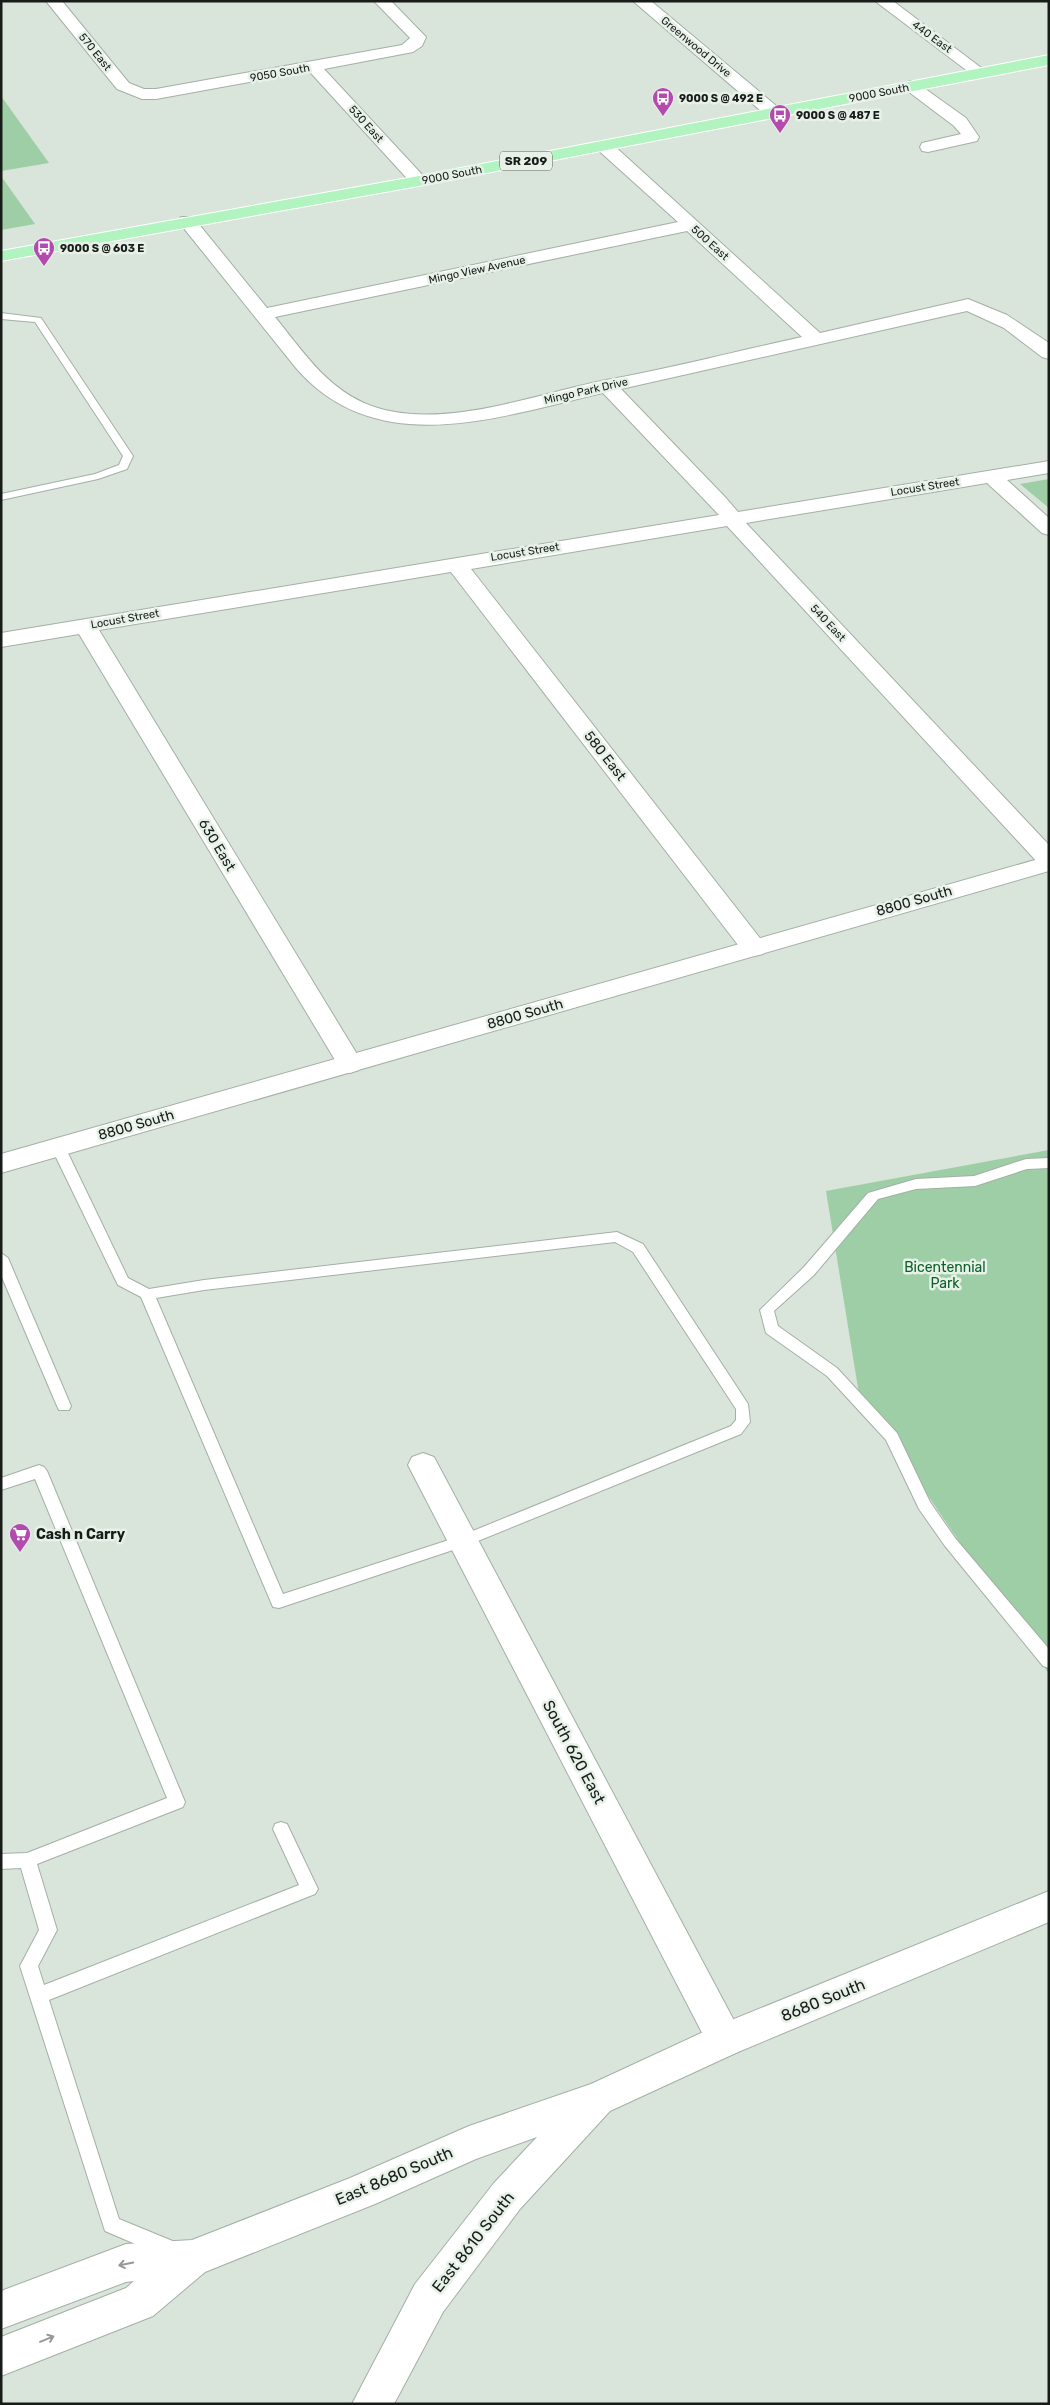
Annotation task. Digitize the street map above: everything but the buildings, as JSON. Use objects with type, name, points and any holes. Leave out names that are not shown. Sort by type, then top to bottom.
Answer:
[{"type":"main road","name":"9000 South","points":[[1,256],[187,220],[419,181],[1049,60]]},
{"type":"street","name":"570 East","points":[[54,1],[123,86],[142,94]]},
{"type":"street","name":"9050 South","points":[[142,94],[170,93],[407,49],[416,43],[418,37],[382,1]]},
{"type":"street","name":"Greenwood Drive","points":[[641,1],[774,113]]},
{"type":"street","name":"440 East","points":[[883,1],[980,73]]},
{"type":"street","name":"530 East","points":[[314,67],[419,181]]},
{"type":"street","points":[[911,86],[960,122],[971,137],[928,147]]},
{"type":"street","name":"500 East","points":[[604,146],[816,339]]},
{"type":"street","name":"Mingo Park Drive","points":[[187,220],[324,386],[359,407],[382,414],[427,419],[464,418],[968,305],[1002,317],[1049,353]]},
{"type":"street","name":"Mingo View Avenue","points":[[263,314],[691,225]]},
{"type":"street","name":"540 East","points":[[607,386],[718,501],[732,519],[1049,861]]},
{"type":"street","name":"Locust Street","points":[[1,640],[1049,466]]},
{"type":"street","points":[[991,476],[1049,529]]},
{"type":"street","name":"580 East","points":[[456,564],[754,948]]},
{"type":"street","name":"630 East","points":[[85,626],[350,1064]]},
{"type":"street","name":"8800 South","points":[[1,1164],[754,948],[1049,861]]},
{"type":"street","name":"South 620 East","points":[[423,1465],[725,2040]]},
{"type":"street","name":"8680 South","points":[[599,2098],[725,2040],[1049,1906]]},
{"type":"street","name":"East 8680 South","points":[[1,2357],[139,2302],[192,2259],[362,2191],[469,2144],[599,2098]]},
{"type":"street","name":"East 8610 South","points":[[372,2404],[430,2298],[507,2196],[599,2098]]},
{"type":"street","name":"East 8680 South","points":[[1,2310],[126,2263],[192,2259]]},
{"type":"lane","points":[[1,316],[38,320],[128,456],[123,467],[98,476],[1,497]]},
{"type":"lane","points":[[58,1147],[123,1281],[146,1294],[279,1602],[463,1541],[736,1430],[743,1422],[743,1408],[638,1248],[617,1237],[204,1285],[146,1294]]},
{"type":"lane","points":[[1049,1163],[1026,1164],[975,1182],[916,1184],[873,1196],[809,1271],[767,1310],[771,1329],[832,1372],[892,1437],[924,1505],[950,1542],[1049,1661]]},
{"type":"lane","points":[[1,1258],[64,1406]]},
{"type":"lane","points":[[1,1484],[39,1471],[177,1802],[27,1860],[1,1862]]},
{"type":"lane","points":[[38,1996],[309,1889],[281,1829]]},
{"type":"lane","points":[[27,1860],[39,1894],[48,1930],[29,1966],[112,2225],[192,2259]]},
{"type":"green space","points":[[1,96],[49,163],[1,171]]},
{"type":"green space","points":[[1,176],[35,224],[1,230]]},
{"type":"green space","points":[[1049,479],[1049,508],[1020,484]]},
{"type":"green space","name":"Bicentennial Park","points":[[1049,1150],[1049,1674],[859,1394],[826,1191]]},
{"type":"place","name":"9000 S @ 492 E","points":[[663,117]]},
{"type":"place","name":"9000 S @ 487 E","points":[[780,134]]},
{"type":"place","name":"9000 S @ 603 E","points":[[44,267]]},
{"type":"place","name":"Cash n Carry","points":[[20,1553]]}]
